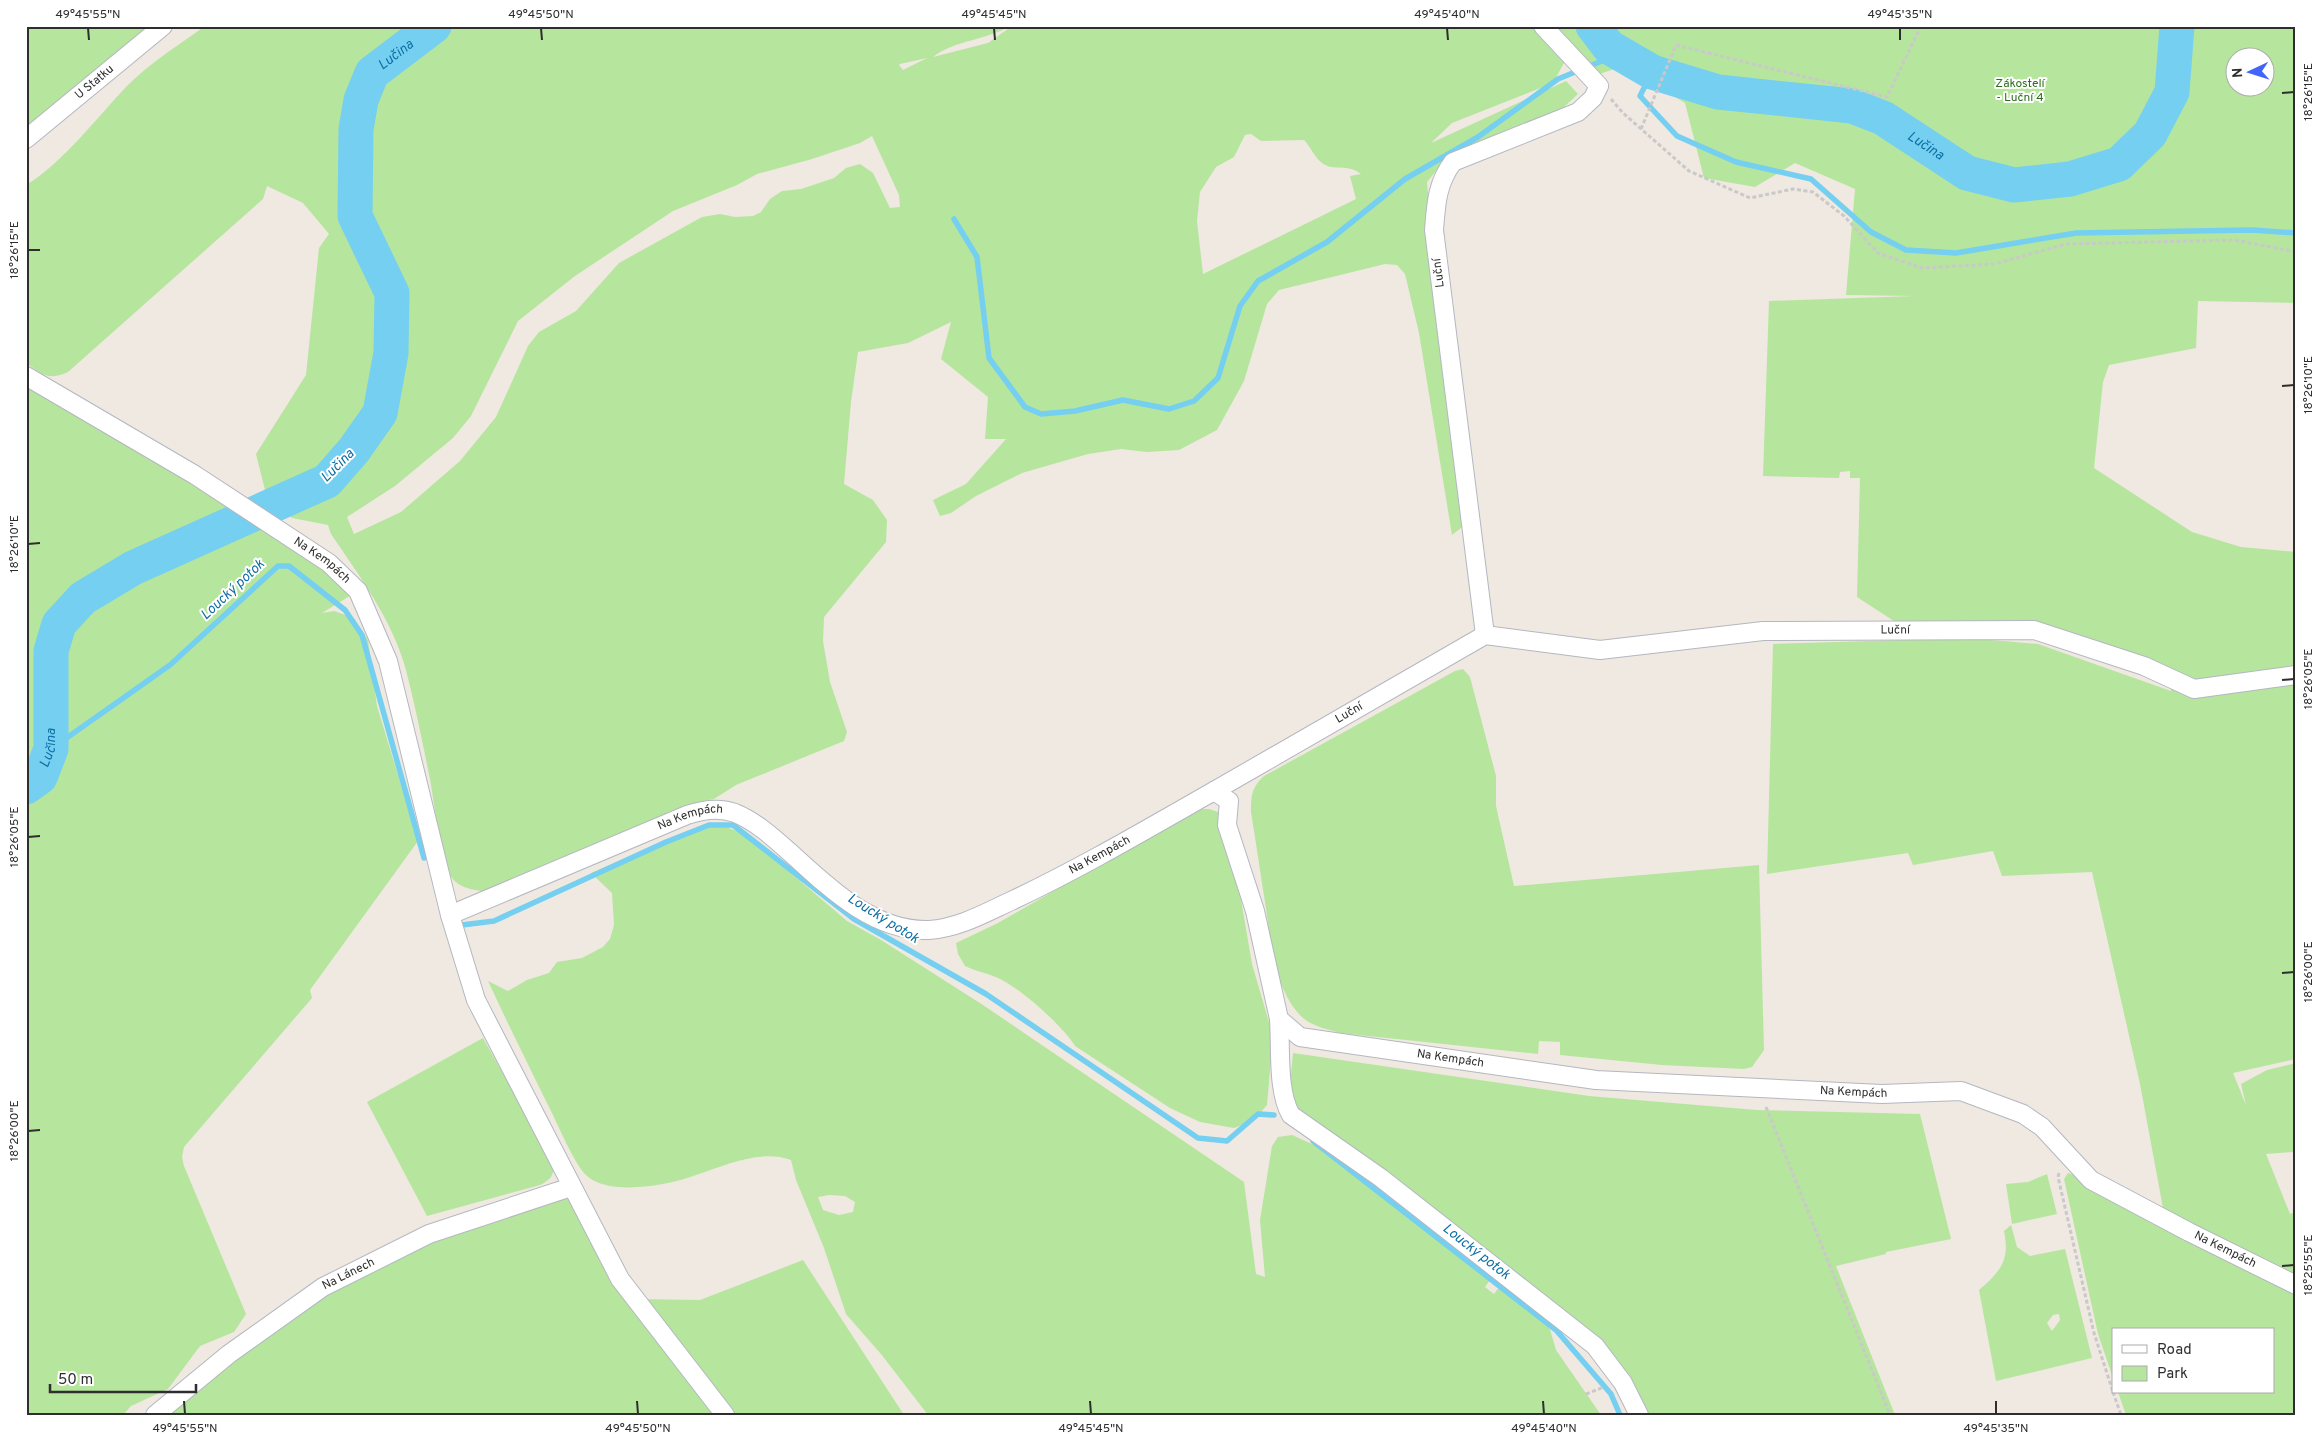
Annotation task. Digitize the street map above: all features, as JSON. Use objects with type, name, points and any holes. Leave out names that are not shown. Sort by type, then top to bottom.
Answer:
[{"type":"street","name":"U Statku","points":[[26,140],[163,26]]},
{"type":"street","points":[[1543,26],[1599,86]]},
{"type":"street","name":"Luční","points":[[1485,635],[1434,230],[1436,194],[1443,176],[1454,162],[1578,112],[1594,98],[1599,86]]},
{"type":"street","name":"Na Kempách","points":[[26,376],[219,491],[330,563],[358,592],[388,661],[450,915],[687,815],[703,810],[722,810],[740,816],[772,836],[823,884],[850,904],[874,917],[899,926],[929,930],[962,924],[1066,875],[1214,791]]},
{"type":"street","name":"Luční","points":[[1214,791],[1485,635],[1600,650],[1763,631],[2034,630],[2144,666],[2194,689],[2296,675]]},
{"type":"street","points":[[1214,791],[1230,800],[1227,825],[1255,911],[1279,1020],[1283,1093],[1285,1106],[1291,1115],[1381,1178],[1595,1346],[1623,1383],[1639,1415]]},
{"type":"street","points":[[450,915],[476,1000],[620,1279],[725,1415]]},
{"type":"street","name":"Na Kempách","points":[[1279,1020],[1300,1037],[1576,1077],[1882,1094],[1961,1091],[2023,1114],[2042,1127],[2091,1180],[2197,1236],[2296,1285]]},
{"type":"street","name":"Na Lánech","points":[[155,1415],[229,1354],[323,1288],[429,1234],[571,1187]]},
{"type":"path","points":[[1641,129],[1676,44],[1887,97],[1921,26]]},
{"type":"path","points":[[1599,86],[1623,113],[1689,171],[1750,198],[1793,189],[1813,192],[1844,216],[1878,253],[1922,268],[1994,264],[2066,244],[2235,240],[2296,252]]},
{"type":"path","points":[[1758,1088],[1890,1415]]},
{"type":"path","points":[[2071,1159],[2062,1166],[2058,1177],[2094,1333],[2112,1389]]},
{"type":"path","points":[[1586,1394],[1599,1388]]},
{"type":"path","points":[[2114,1394],[2121,1415]]},
{"type":"green space","points":[[26,26],[149,26],[66,97],[26,127]]},
{"type":"green space","name":"Zákostelí - Luční 4","points":[[205,26],[1010,26],[1001,31],[951,47],[933,57],[988,43],[1012,26],[2296,26],[2296,303],[2198,301],[2196,348],[2109,365],[2103,382],[2094,468],[2192,532],[2241,547],[2296,552],[2296,1059],[2233,1073],[2246,1105],[2241,1084],[2267,1070],[2296,1063],[2296,1154],[2292,1152],[2266,1154],[2290,1214],[2296,1212],[2296,1415],[2126,1415],[2119,1394],[2274,1394],[2274,1328],[2112,1328],[2112,1375],[2098,1334],[2064,1179],[2068,1173],[2080,1177],[2188,1242],[2163,1208],[2140,1084],[2092,872],[2002,876],[1993,851],[1913,865],[1908,853],[1767,874],[1773,644],[1969,638],[2038,644],[2171,691],[2170,678],[2034,630],[1897,623],[1857,597],[1860,478],[1850,478],[1850,471],[1840,472],[1839,478],[1763,476],[1769,301],[1914,296],[1846,295],[1855,189],[1795,163],[1755,187],[1704,178],[1685,103],[1624,66],[1596,75],[1565,61],[1553,83],[1452,123],[1431,143],[1566,81],[1578,94],[1564,107],[1446,159],[1427,182],[1450,429],[1467,523],[1452,535],[1419,333],[1405,274],[1397,265],[1385,264],[1279,290],[1267,304],[1244,381],[1217,430],[1179,450],[1147,452],[1121,449],[1088,454],[1022,473],[976,496],[951,513],[940,516],[933,500],[966,484],[1006,439],[985,439],[988,397],[941,359],[951,322],[908,343],[858,352],[851,402],[844,484],[873,500],[887,520],[886,542],[824,617],[823,641],[830,682],[847,732],[844,741],[736,785],[714,799],[699,802],[491,893],[460,885],[452,878],[448,870],[441,845],[429,774],[406,670],[400,651],[384,616],[364,582],[331,534],[328,525],[292,518],[266,494],[256,454],[306,375],[319,248],[329,234],[303,203],[267,186],[263,199],[68,372],[50,376],[37,371],[26,363],[26,185],[53,165],[137,77]],"holes":[[[927,58],[903,70],[900,64]],[[1251,134],[1261,141],[1304,140],[1317,158],[1327,166],[1351,169],[1361,174],[1350,176],[1356,199],[1203,274],[1197,221],[1200,192],[1216,167],[1234,157],[1245,135]],[[872,136],[899,195],[900,207],[890,208],[873,173],[860,164],[846,168],[834,178],[801,189],[782,191],[770,199],[761,212],[753,216],[735,217],[720,214],[702,217],[619,263],[576,311],[539,332],[528,346],[496,417],[460,461],[401,512],[354,534],[347,517],[395,486],[453,438],[471,416],[518,321],[575,276],[673,211],[737,185],[757,174],[812,159],[860,143]]]},
{"type":"green space","points":[[26,384],[193,483],[358,591],[322,613],[334,611],[354,618],[368,640],[377,706],[418,841],[310,990],[312,998],[184,1147],[182,1157],[184,1166],[246,1314],[234,1332],[200,1346],[168,1389],[131,1406],[123,1415],[26,1415]]},
{"type":"green space","points":[[1463,669],[1470,677],[1496,776],[1496,806],[1514,886],[1759,865],[1764,1050],[1752,1067],[1744,1069],[1662,1065],[1560,1055],[1560,1042],[1539,1041],[1538,1054],[1340,1033],[1307,1021],[1290,1002],[1278,976],[1274,961],[1251,812],[1252,796],[1255,788],[1264,776],[1455,671]]},
{"type":"green space","points":[[1196,809],[1209,809],[1221,813],[1233,853],[1252,964],[1273,1036],[1267,1105],[1253,1121],[1234,1128],[1200,1122],[1170,1108],[1075,1046],[1051,1018],[1018,990],[998,978],[965,966],[958,954],[956,943],[998,923]]},
{"type":"green space","points":[[715,823],[745,834],[847,921],[881,940],[983,1005],[1244,1182],[1256,1274],[1265,1277],[1260,1220],[1272,1146],[1278,1137],[1292,1135],[1321,1148],[1490,1280],[1485,1287],[1494,1294],[1500,1286],[1549,1326],[1556,1350],[1601,1415],[928,1415],[881,1354],[846,1314],[824,1248],[796,1180],[791,1160],[767,1156],[755,1157],[685,1179],[640,1187],[609,1186],[596,1182],[586,1175],[573,1155],[488,981],[508,991],[527,980],[549,973],[557,962],[582,958],[603,947],[610,939],[614,925],[612,893],[591,873],[698,827]],"holes":[[[829,1195],[845,1196],[855,1202],[853,1212],[839,1215],[823,1210],[818,1197]]]},
{"type":"green space","points":[[483,1038],[554,1164],[553,1172],[549,1179],[540,1185],[427,1216],[367,1102]]},
{"type":"green space","points":[[1293,1053],[1589,1096],[1757,1110],[1920,1114],[1951,1239],[1886,1252],[1886,1254],[1836,1266],[1895,1415],[1646,1415],[1613,1358],[1288,1105]]},
{"type":"green space","points":[[2047,1174],[2057,1214],[2012,1224],[2006,1184],[2028,1182]]},
{"type":"green space","points":[[571,1187],[635,1299],[700,1300],[803,1260],[904,1415],[155,1415],[323,1287],[429,1234]]},
{"type":"green space","points":[[2011,1225],[2017,1247],[2030,1256],[2065,1249],[2092,1358],[1996,1381],[1979,1290],[1998,1271],[2005,1257],[2006,1241],[2004,1231]],"holes":[[[2059,1314],[2060,1320],[2052,1331],[2047,1323],[2053,1315]]]},
{"type":"waterway","name":"Lučina","points":[[26,787],[40,777],[51,749],[51,651],[59,624],[83,598],[133,568],[327,481],[354,450],[380,413],[391,353],[392,293],[355,216],[356,129],[361,100],[372,73],[434,26]]},
{"type":"waterway","name":"Lučina","points":[[1593,26],[1609,47],[1652,72],[1718,92],[1852,106],[1883,118],[1967,173],[2014,185],[2070,179],[2119,164],[2150,134],[2172,92],[2177,26]]},
{"type":"waterway","points":[[954,219],[977,257],[989,358],[1025,407],[1041,414],[1075,411],[1123,400],[1169,409],[1194,401],[1218,378],[1240,306],[1258,281],[1327,242],[1405,179],[1478,137],[1558,79],[1619,54]]},
{"type":"waterway","points":[[1652,72],[1640,96],[1677,136],[1736,162],[1811,179],[1871,232],[1906,250],[1956,253],[2076,233],[2252,230],[2296,233]]},
{"type":"waterway","name":"Loucký potok","points":[[51,749],[170,665],[278,566],[289,566],[345,610],[362,635],[424,858]]},
{"type":"waterway","name":"Loucký potok","points":[[462,925],[494,921],[666,842],[709,825],[733,825],[854,919],[986,994],[1198,1138],[1227,1141],[1258,1114],[1274,1115]]},
{"type":"waterway","name":"Loucký potok","points":[[1313,1141],[1556,1330],[1611,1394],[1620,1415]]}]
